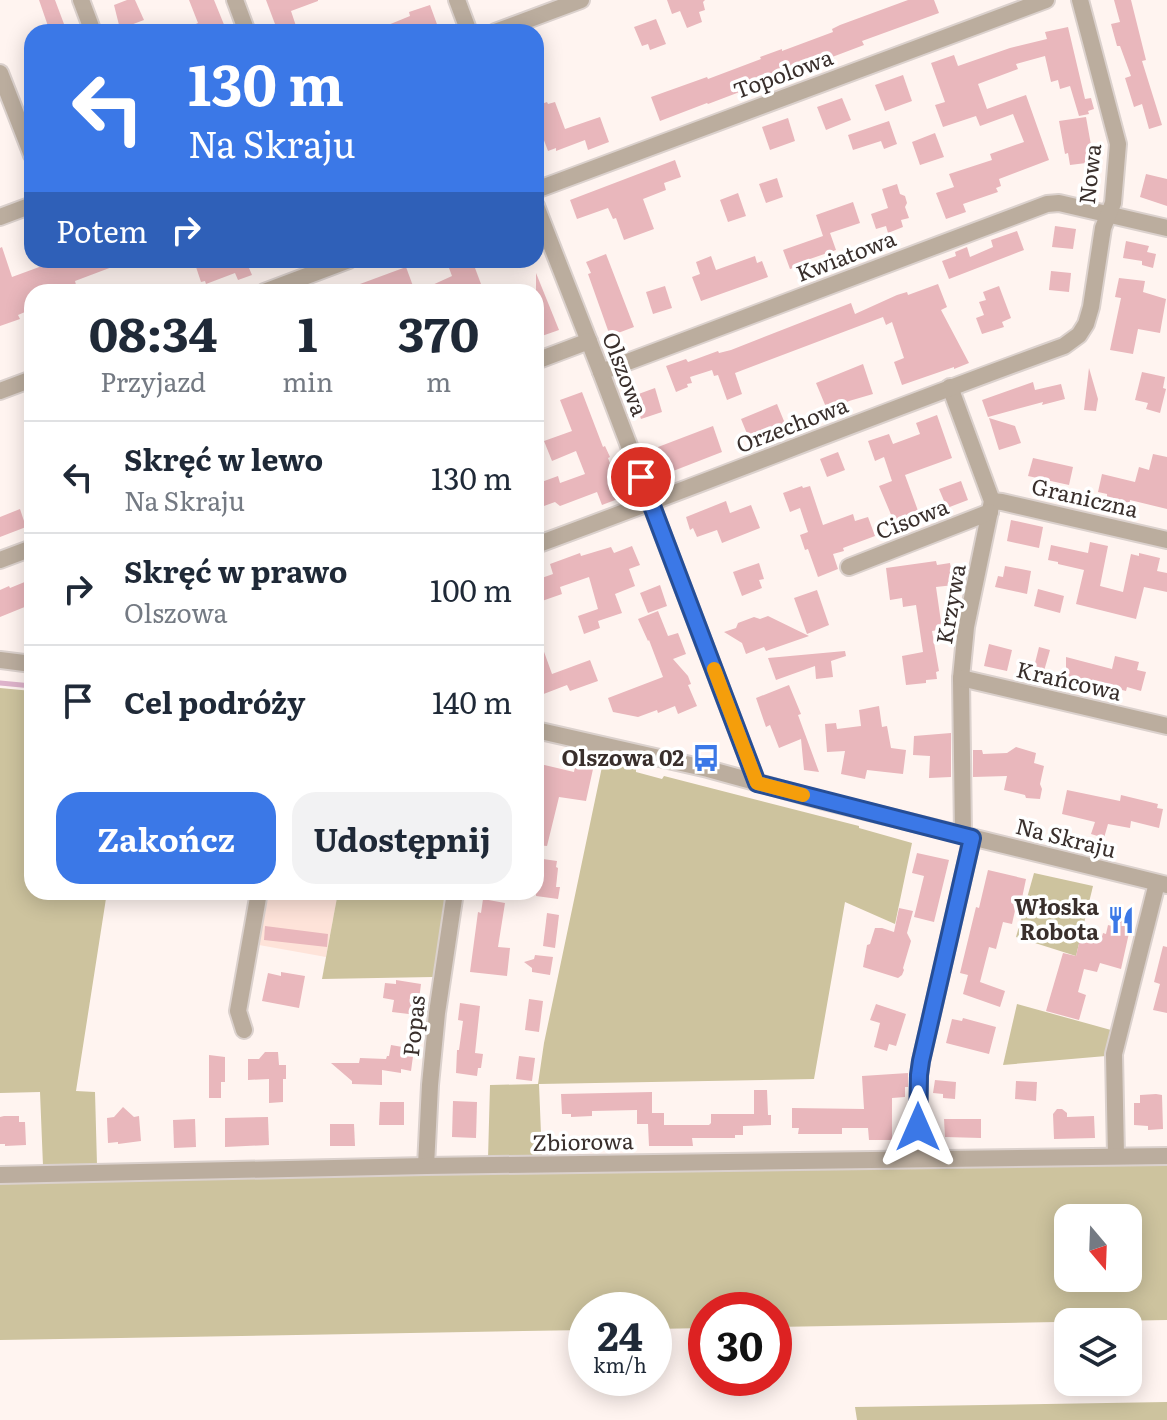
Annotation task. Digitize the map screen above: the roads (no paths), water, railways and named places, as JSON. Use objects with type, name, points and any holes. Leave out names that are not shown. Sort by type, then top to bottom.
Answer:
[{"type":"street","points":[[81,0],[90,24]]},
{"type":"street","points":[[235,0],[244,24]]},
{"type":"street","points":[[457,0],[466,24]]},
{"type":"street","name":"Topolowa","points":[[544,187],[1046,0]]},
{"type":"street","name":"Nowa","points":[[1064,346],[1079,335],[1091,307],[1103,228],[1113,203],[1118,144],[1080,0]]},
{"type":"street","points":[[516,24],[576,1]]},
{"type":"street","points":[[0,73],[24,134]]},
{"type":"street","name":"Kwiatowa","points":[[601,372],[1036,207],[1059,203],[1167,228]]},
{"type":"street","points":[[0,217],[24,208]]},
{"type":"street","name":"Olszowa","points":[[544,226],[757,783]]},
{"type":"street","points":[[285,284],[328,268]]},
{"type":"street","points":[[544,358],[589,341]]},
{"type":"street","name":"Orzechowa","points":[[544,542],[1064,346]]},
{"type":"street","points":[[0,391],[24,382]]},
{"type":"street","points":[[950,387],[991,507]]},
{"type":"street","name":"Graniczna","points":[[991,507],[1002,502],[1167,540]]},
{"type":"street","name":"Cisowa","points":[[849,567],[991,507]]},
{"type":"street","name":"Krzywa","points":[[918,1159],[921,1061],[968,837],[961,678],[966,627],[991,507]]},
{"type":"street","points":[[0,560],[24,551]]},
{"type":"street","points":[[0,660],[24,663]]},
{"type":"street","name":"Krańcowa","points":[[961,678],[1167,726]]},
{"type":"street","name":"Na Skraju","points":[[544,732],[708,769],[1162,884]]},
{"type":"street","points":[[1116,1156],[1114,1054],[1162,884]]},
{"type":"street","points":[[244,1030],[238,1011],[258,900]]},
{"type":"street","name":"Popas","points":[[426,1166],[437,1013],[454,900]]},
{"type":"street","name":"Zbiorowa","points":[[0,1175],[1167,1156]]},
{"type":"waterway","points":[[0,683],[24,685]]},
{"type":"place","name":"Olszowa 02","points":[[706,758]]},
{"type":"place","name":"Włoska Robota","points":[[1121,920]]}]
